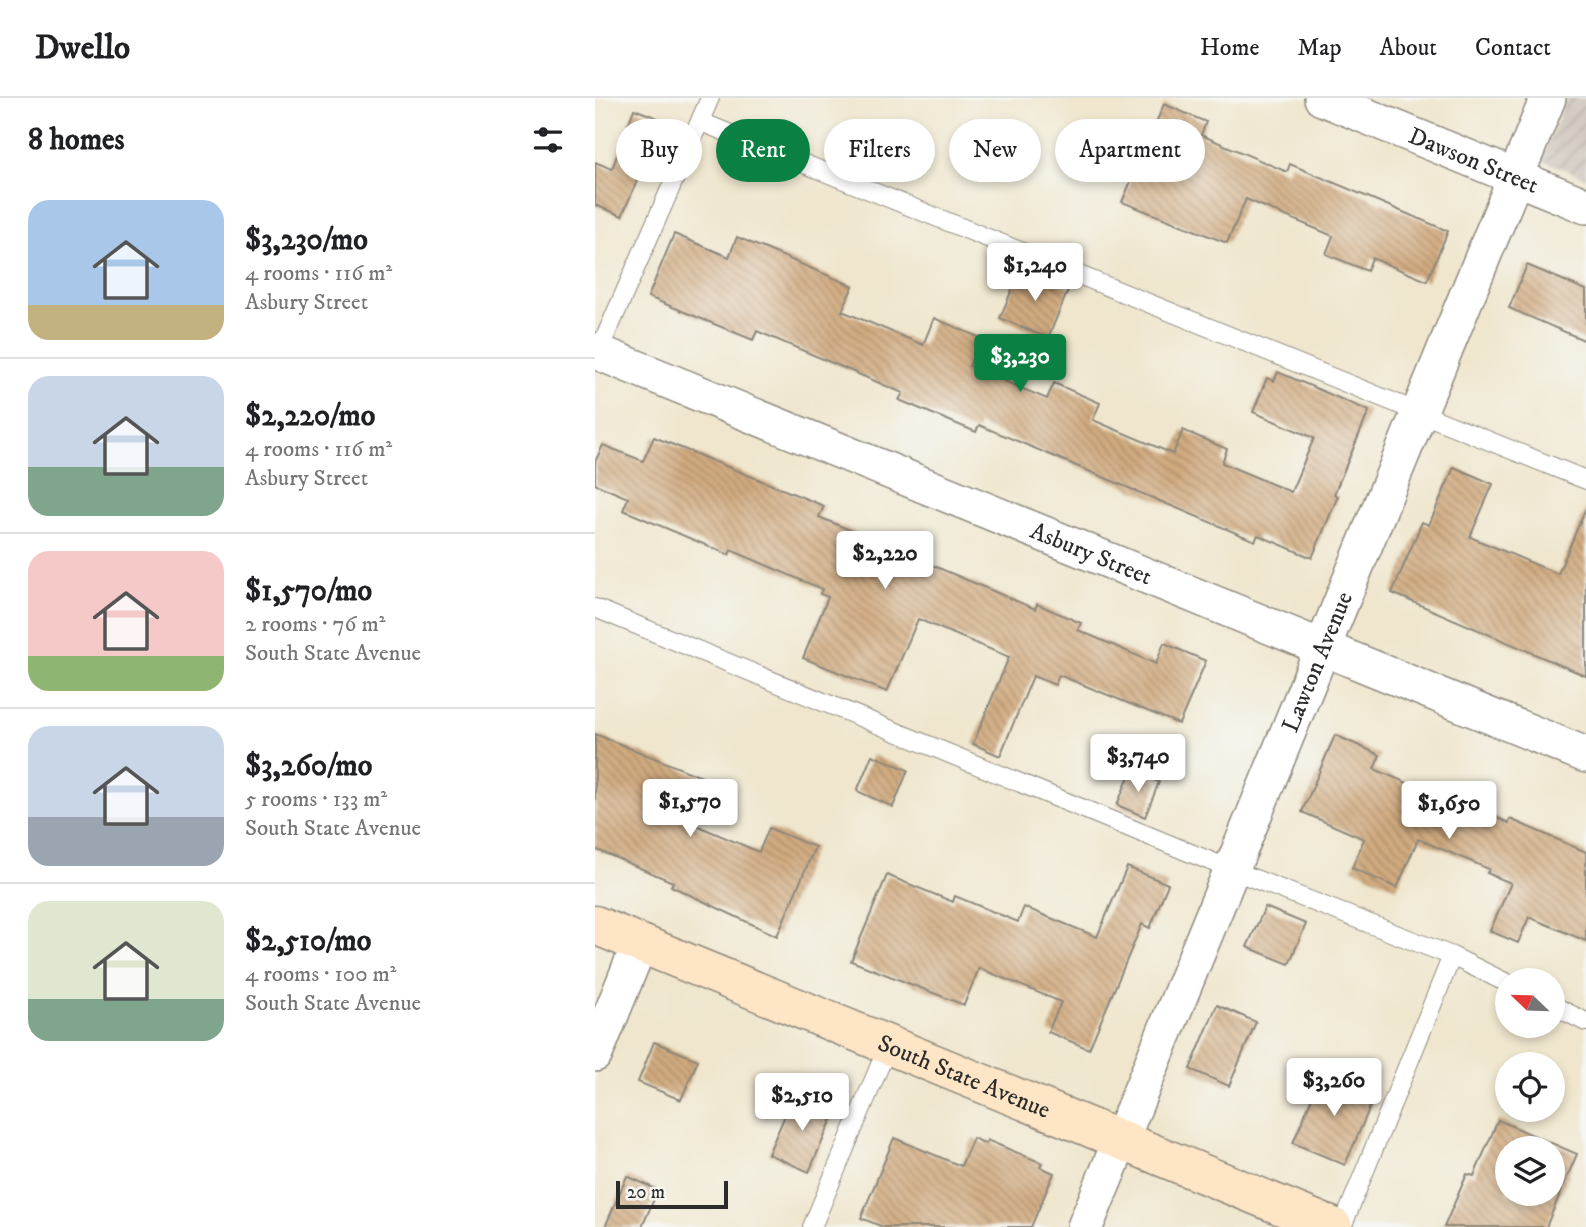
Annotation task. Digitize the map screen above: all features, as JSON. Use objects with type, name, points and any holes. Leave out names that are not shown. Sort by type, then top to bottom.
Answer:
[{"type":"street","name":"Dawson Street","points":[[1322,98],[1586,206]]},
{"type":"street","name":"Lawton Avenue","points":[[1085,1227],[1548,98]]},
{"type":"street","name":"Asbury Street","points":[[596,355],[1586,755]]},
{"type":"street","name":"South State Avenue","points":[[595,925],[1333,1227]]},
{"type":"street","points":[[595,1054],[640,943]]},
{"type":"lane","points":[[702,120],[711,98]]},
{"type":"lane","points":[[702,122],[1586,480]]},
{"type":"lane","points":[[596,355],[674,182]]},
{"type":"lane","points":[[595,608],[1232,870],[1452,956],[1495,977]]},
{"type":"lane","points":[[1342,1227],[1452,956]]},
{"type":"lane","points":[[1565,1012],[1586,1022]]},
{"type":"lane","points":[[813,1227],[888,1046]]},
{"type":"shaded area","points":[[1567,98],[1586,98],[1586,178],[1541,160]]},
{"type":"building","points":[[1164,104],[1199,119],[1158,119]]},
{"type":"building","points":[[634,109],[660,119],[630,119]]},
{"type":"building","points":[[1205,137],[1287,172],[1290,164],[1448,231],[1427,281],[1372,258],[1367,271],[1326,254],[1333,236],[1246,199],[1227,243],[1122,202],[1131,182],[1205,182]]},
{"type":"building","points":[[616,158],[616,182],[637,182],[622,216],[595,205],[595,162],[612,169]]},
{"type":"building","points":[[674,234],[729,257],[737,237],[853,286],[842,311],[923,345],[934,318],[981,338],[969,366],[1047,399],[1054,383],[1100,403],[1093,420],[1173,454],[1183,430],[1227,449],[1222,463],[1291,492],[1314,438],[1253,412],[1267,378],[1274,381],[1278,372],[1369,411],[1334,494],[1338,496],[1312,558],[1258,535],[1255,541],[979,425],[976,432],[899,400],[903,393],[757,331],[753,340],[648,297]]},
{"type":"building","points":[[1527,265],[1586,290],[1586,341],[1509,308]]},
{"type":"building","points":[[1021,268],[1069,288],[1048,338],[1000,318]]},
{"type":"building","points":[[654,437],[824,506],[819,517],[1035,609],[1037,604],[1081,623],[1078,630],[1156,664],[1164,643],[1206,661],[1179,724],[1059,675],[1055,685],[1033,676],[1000,756],[973,744],[1009,657],[918,619],[887,692],[803,658],[828,597],[820,594],[822,589],[731,550],[729,555],[623,510],[628,498],[595,484],[595,462],[603,445],[643,461]]},
{"type":"building","points":[[1454,467],[1493,484],[1470,537],[1558,574],[1586,508],[1586,676],[1392,593],[1422,522],[1429,525]]},
{"type":"building","points":[[595,734],[704,778],[686,821],[759,852],[769,828],[815,847],[777,936],[671,886],[673,882],[595,849]]},
{"type":"building","points":[[1335,735],[1380,755],[1374,769],[1509,823],[1510,819],[1586,852],[1586,941],[1529,917],[1518,943],[1490,931],[1511,883],[1487,873],[1489,869],[1418,839],[1397,888],[1352,868],[1364,839],[1302,812]]},
{"type":"building","points":[[872,755],[908,770],[893,807],[857,791]]},
{"type":"building","points":[[1131,771],[1159,782],[1145,817],[1117,805]]},
{"type":"building","points":[[1127,867],[1168,884],[1150,928],[1142,924],[1089,1049],[1048,1032],[1061,1002],[979,968],[964,1005],[851,961],[887,875],[953,902],[955,896],[1018,922],[1024,907],[1097,937]]},
{"type":"building","points":[[1265,907],[1306,924],[1289,964],[1247,947]]},
{"type":"building","points":[[1217,1005],[1256,1022],[1229,1086],[1190,1069]]},
{"type":"building","points":[[654,1042],[698,1060],[681,1100],[638,1082]]},
{"type":"building","points":[[1323,1071],[1376,1093],[1345,1165],[1293,1143]]},
{"type":"building","points":[[794,1095],[835,1112],[809,1172],[768,1154]]},
{"type":"building","points":[[1497,1122],[1535,1136],[1495,1136],[1495,1206],[1555,1206],[1546,1227],[1444,1227],[1467,1174],[1474,1176]]},
{"type":"building","points":[[894,1138],[961,1166],[973,1138],[986,1144],[987,1140],[1042,1163],[1040,1167],[1054,1173],[1031,1227],[883,1227],[861,1218]]},
{"type":"building","points":[[1565,1149],[1577,1154],[1565,1182]]},
{"type":"building","points":[[627,1176],[658,1190],[642,1227],[605,1227]]}]
